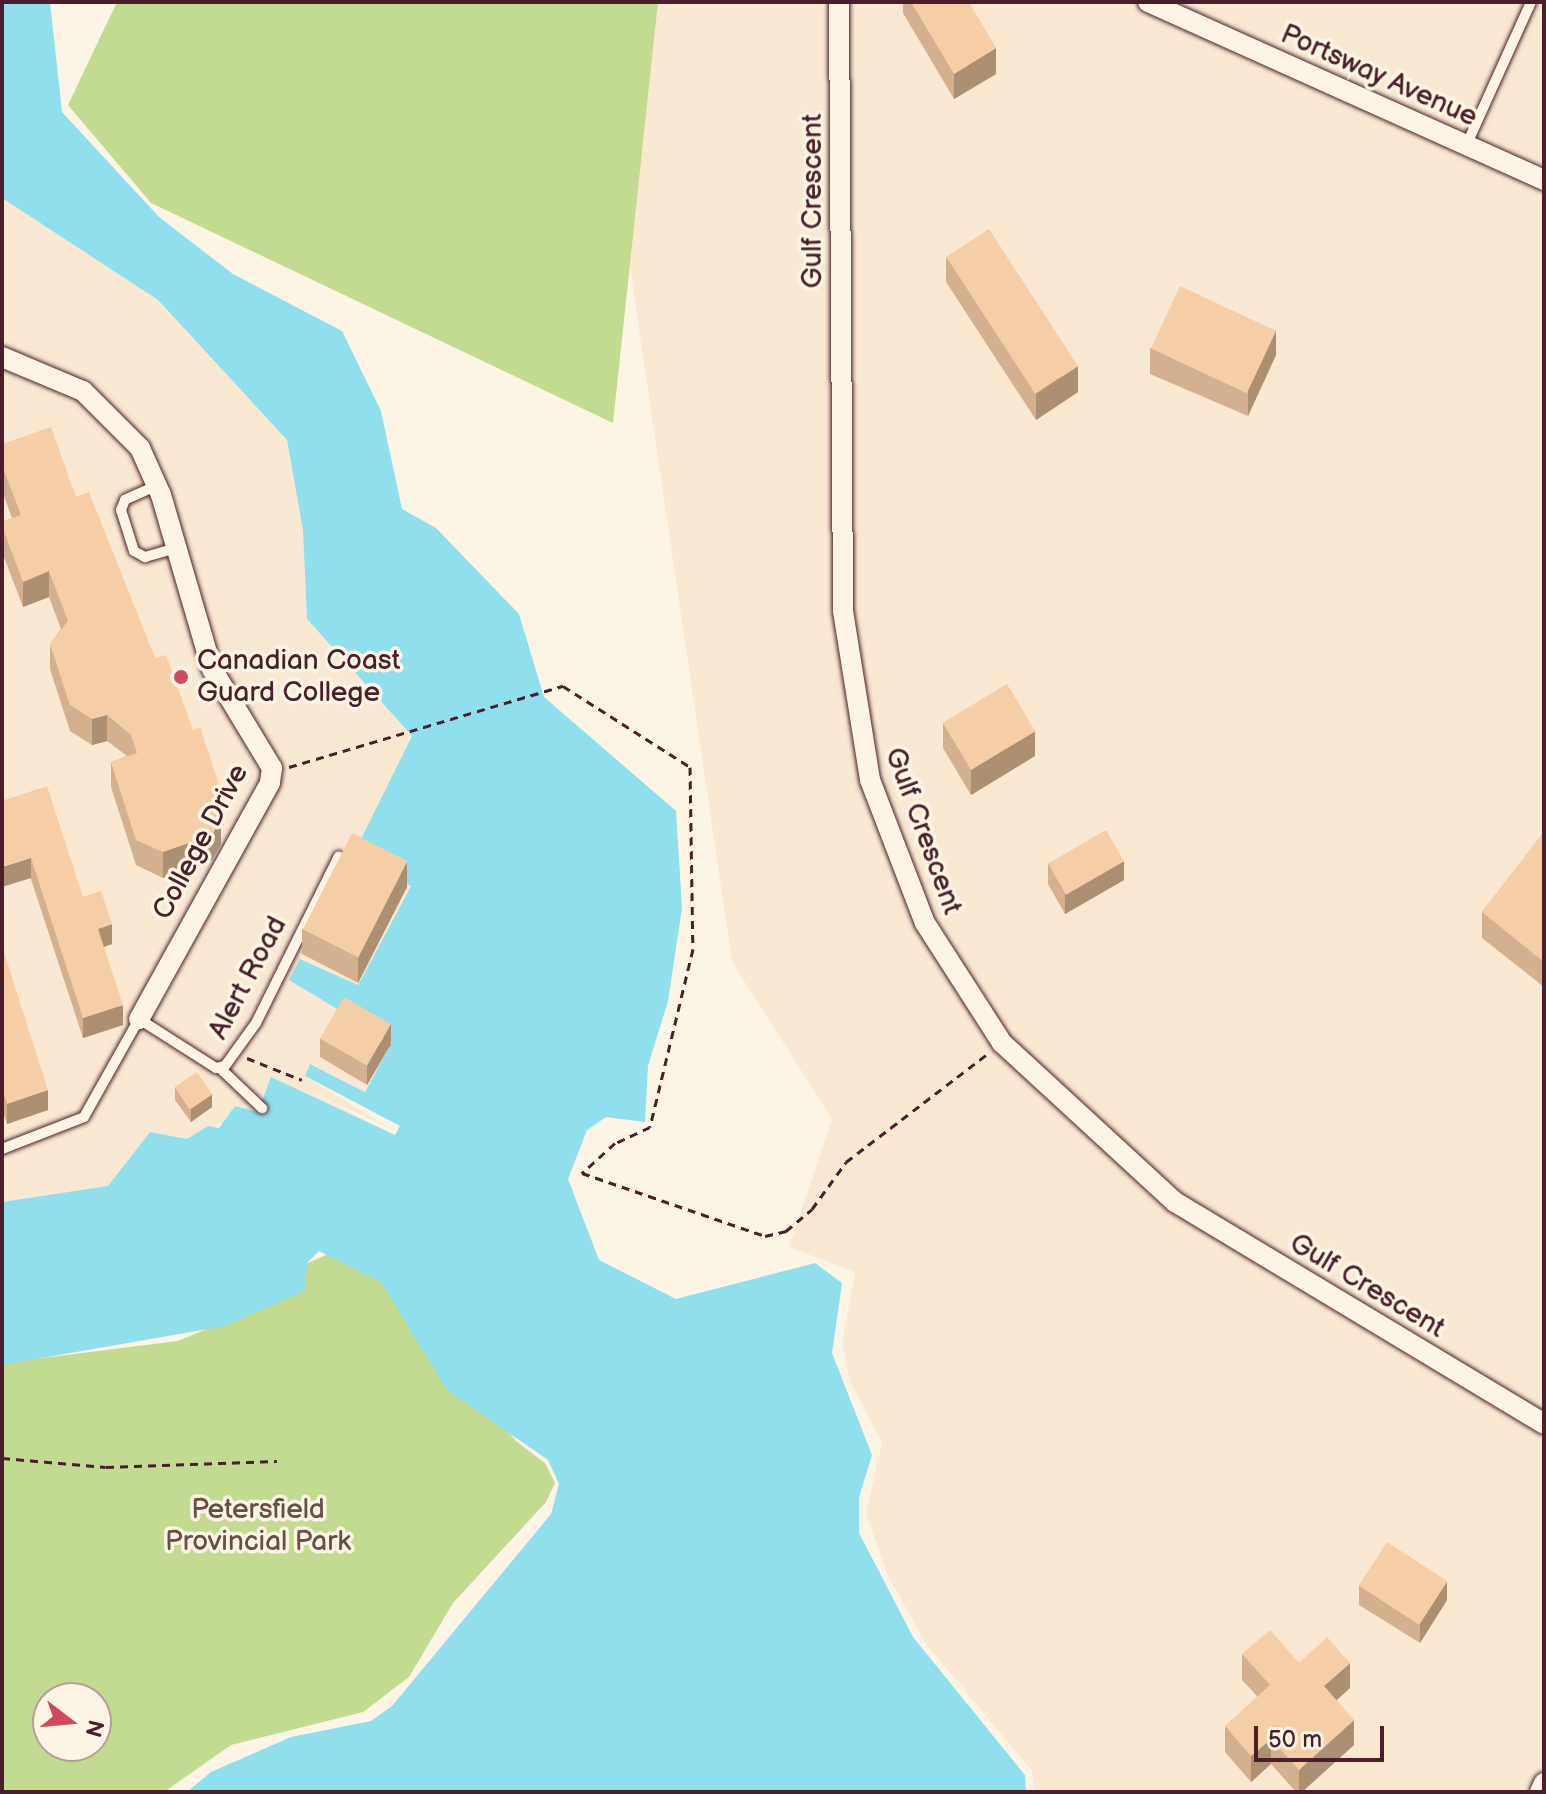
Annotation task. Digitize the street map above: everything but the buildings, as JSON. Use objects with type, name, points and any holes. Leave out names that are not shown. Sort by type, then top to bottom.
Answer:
[{"type":"street","name":"Gulf Crescent","points":[[839,2],[841,560],[851,691],[870,780],[908,887],[950,969],[1002,1043],[1175,1202],[1544,1424]]},
{"type":"street","name":"Portsway Avenue","points":[[1148,2],[1544,180]]},
{"type":"street","name":"College Drive","points":[[2,357],[48,371],[99,403],[134,440],[158,485],[212,669],[254,731],[272,775],[139,1019]]},
{"type":"street","points":[[1540,1792],[1544,1783]]},
{"type":"lane","points":[[1466,146],[1531,2]]},
{"type":"lane","points":[[158,485],[125,500],[121,510],[134,551],[145,557],[177,548]]},
{"type":"lane","name":"Alert Road","points":[[139,1019],[221,1069],[236,1054],[339,856]]},
{"type":"lane","points":[[2,1149],[84,1117],[139,1019]]},
{"type":"lane","points":[[221,1069],[262,1108]]},
{"type":"path","points":[[365,744],[563,686],[690,767],[693,949],[650,1127],[615,1143],[582,1173],[765,1236],[786,1231],[846,1162],[1002,1043]]},
{"type":"path","points":[[236,1054],[302,1080]]},
{"type":"path","points":[[2,1458],[106,1467],[277,1461]]},
{"type":"shaded area","points":[[591,2],[1544,2],[1544,1792],[1034,1792],[1032,1771],[926,1644],[887,1574],[866,1514],[882,1442],[850,1382],[842,1344],[855,1272],[789,1247],[832,1119],[732,962]]},
{"type":"shaded area","name":"Canadian Coast Guard College","points":[[2,198],[158,300],[287,440],[303,530],[307,619],[412,736],[353,855],[411,886],[358,985],[300,959],[344,1014],[392,1042],[365,1092],[311,1064],[400,1126],[395,1135],[297,1089],[187,1139],[150,1132],[108,1187],[2,1202]]},
{"type":"green space","points":[[117,2],[658,2],[613,423],[151,203],[68,105]]},
{"type":"green space","name":"Petersfield Provincial Park","points":[[328,1254],[375,1271],[516,1441],[545,1463],[555,1483],[546,1502],[453,1603],[409,1677],[363,1712],[231,1745],[164,1792],[2,1792],[2,1363],[178,1341],[304,1288],[306,1264]]},
{"type":"water","points":[[2,2],[50,2],[62,112],[159,217],[233,274],[342,331],[381,411],[402,509],[436,528],[519,614],[544,697],[676,811],[682,908],[668,1001],[648,1066],[645,1122],[606,1117],[587,1130],[568,1179],[599,1260],[676,1299],[815,1263],[842,1283],[832,1353],[872,1455],[859,1497],[859,1533],[913,1637],[1025,1775],[1026,1792],[187,1792],[211,1772],[291,1737],[371,1721],[392,1706],[551,1514],[559,1484],[548,1460],[447,1390],[381,1282],[319,1251],[307,1263],[305,1291],[225,1326],[2,1365],[2,1202],[108,1186],[150,1132],[187,1139],[208,1126],[219,1128],[235,1106],[258,1112],[271,1077],[395,1135],[399,1126],[305,1076],[310,1064],[365,1092],[392,1042],[289,980],[300,959],[358,985],[411,886],[353,855],[412,736],[307,619],[303,530],[287,440],[158,300],[2,198]]},
{"type":"pier","points":[[305,1076],[400,1126],[395,1135],[299,1086],[393,1130]]},
{"type":"place","name":"Canadian Coast Guard College","points":[[181,677]]}]
